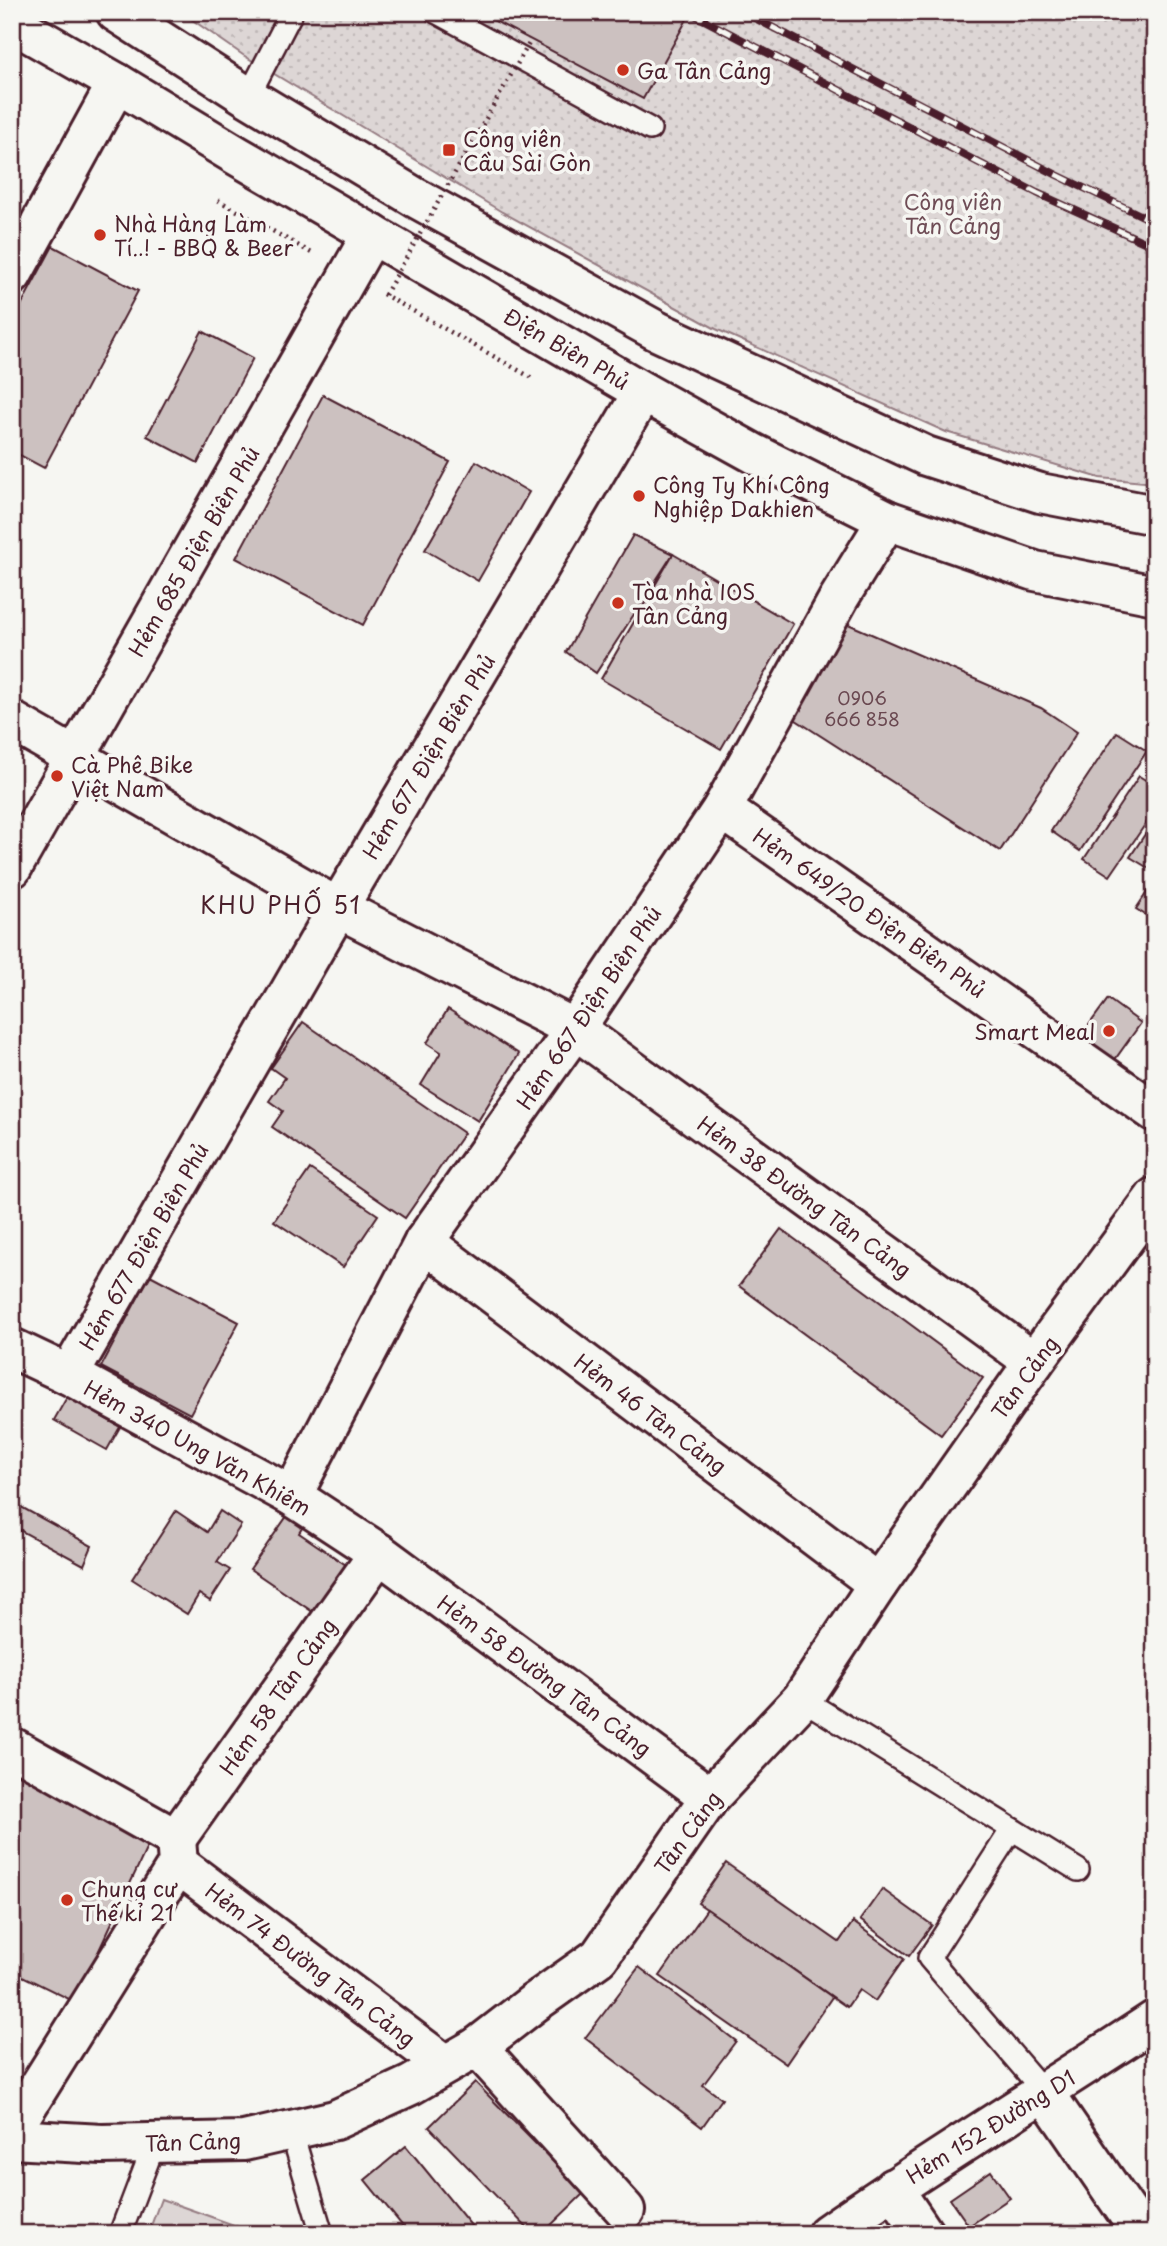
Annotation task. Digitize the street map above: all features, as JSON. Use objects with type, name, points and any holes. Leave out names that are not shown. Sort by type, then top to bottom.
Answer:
[{"type":"street","points":[[117,12],[248,97],[416,198],[657,331],[926,456],[1040,494],[1155,515]]},
{"type":"street","name":"Điện Biên Phủ","points":[[12,23],[643,393],[755,454],[887,520],[1035,571],[1155,595]]},
{"type":"street","points":[[12,275],[117,83]]},
{"type":"street","name":"Hẻm 685 Điện Biên Phủ","points":[[12,868],[373,233]]},
{"type":"street","name":"Hẻm 677 Điện Biên Phủ","points":[[69,1375],[338,908],[643,393]]},
{"type":"street","name":"Hẻm 667 Điện Biên Phủ","points":[[292,1496],[424,1242],[575,1029],[723,808],[839,598],[887,520]]},
{"type":"street","name":"Hẻm 38 Đường Tân Cảng","points":[[12,720],[338,908],[575,1029],[1034,1362]]},
{"type":"street","name":"Hẻm 649/20 Điện Biên Phủ","points":[[723,808],[1155,1112]]},
{"type":"street","name":"Tân Cảng","points":[[12,2139],[102,2144],[244,2141],[335,2120],[411,2085],[461,2056],[598,1957],[710,1797],[802,1699],[878,1584],[1034,1362],[1151,1213]]},
{"type":"street","name":"Hẻm 46 Tân Cảng","points":[[424,1242],[878,1584]]},
{"type":"street","name":"Hẻm 340 Ung Văn Khiêm","points":[[12,1348],[69,1375],[292,1496],[379,1553]]},
{"type":"street","name":"Hẻm 58 Đường Tân Cảng","points":[[379,1553],[710,1797]]},
{"type":"street","name":"Hẻm 58 Tân Cảng","points":[[177,1852],[379,1553]]},
{"type":"street","name":"Hẻm 74 Đường Tân Cảng","points":[[12,1747],[177,1852],[461,2056],[625,2210]]},
{"type":"street","points":[[12,2130],[177,1852]]},
{"type":"street","name":"Hẻm 152 Đường D1","points":[[827,2234],[893,2188],[1155,2020]]},
{"type":"street","points":[[1045,2093],[1142,2234]]},
{"type":"street","points":[[893,2188],[924,2234]]},
{"type":"lane","points":[[248,97],[292,12]]},
{"type":"lane","points":[[436,12],[650,129]]},
{"type":"lane","points":[[802,1699],[1078,1870]]},
{"type":"lane","points":[[1012,1829],[929,1958],[1045,2093]]},
{"type":"lane","points":[[290,2130],[322,2234]]},
{"type":"lane","points":[[120,2234],[155,2142]]},
{"type":"path","points":[[385,295],[531,40]]},
{"type":"path","points":[[218,200],[325,261]]},
{"type":"path","points":[[373,289],[536,379]]},
{"type":"green space","name":"Công viên Tân Cảng","points":[[181,12],[1132,12],[1155,27],[1155,483],[1100,478],[946,432],[716,329],[502,212],[243,55]]},
{"type":"green space","points":[[161,2199],[259,2234],[148,2234]]},
{"type":"building","name":"Ga Tân Cảng","points":[[478,12],[691,12],[643,99]]},
{"type":"building","points":[[53,246],[138,291],[44,468],[12,451],[12,322]]},
{"type":"building","points":[[202,331],[253,358],[198,463],[147,436]]},
{"type":"building","points":[[323,395],[450,462],[363,625],[236,558]]},
{"type":"building","points":[[476,461],[529,492],[478,581],[425,550]]},
{"type":"building","name":"Tòa nhà IOS Tân Cảng","points":[[633,535],[673,554],[596,673],[566,652]]},
{"type":"building","points":[[673,554],[793,624],[721,749],[601,679]]},
{"type":"building","points":[[839,620],[1041,708],[1077,732],[1000,851],[782,711]]},
{"type":"building","points":[[1117,732],[1147,751],[1080,851],[1051,831]]},
{"type":"building","points":[[1139,776],[1155,786],[1155,810],[1110,876],[1084,859]]},
{"type":"building","points":[[1155,819],[1155,872],[1130,857]]},
{"type":"building","points":[[1155,880],[1155,921],[1136,909]]},
{"type":"building","name":"Smart Meal","points":[[1108,999],[1141,1023],[1111,1065],[1078,1040]]},
{"type":"building","points":[[448,1009],[519,1054],[478,1121],[421,1085],[441,1052],[427,1043]]},
{"type":"building","points":[[303,1022],[464,1133],[405,1218],[272,1127],[283,1111],[269,1101],[285,1078],[271,1068]]},
{"type":"building","points":[[310,1169],[378,1215],[343,1267],[274,1221]]},
{"type":"building","points":[[781,1229],[983,1378],[941,1435],[739,1286]]},
{"type":"building","points":[[150,1275],[239,1322],[190,1414],[101,1367]]},
{"type":"building","points":[[67,1397],[120,1427],[107,1450],[54,1420]]},
{"type":"building","points":[[12,1502],[92,1546],[84,1565],[12,1526]]},
{"type":"building","points":[[292,1509],[307,1520],[299,1533],[346,1565],[313,1612],[250,1569]]},
{"type":"building","points":[[176,1511],[207,1532],[220,1511],[241,1525],[217,1562],[230,1570],[210,1601],[199,1594],[187,1614],[132,1579]]},
{"type":"building","name":"Chung cư Thế kỉ 21","points":[[12,1747],[156,1828],[75,2002],[12,1971]]},
{"type":"building","points":[[726,1863],[839,1942],[853,1922],[904,1959],[875,2001],[859,1990],[847,2007],[698,1903]]},
{"type":"building","points":[[882,1889],[932,1925],[909,1956],[860,1920]]},
{"type":"building","points":[[707,1909],[832,1997],[786,2064],[660,1976]]},
{"type":"building","points":[[639,1967],[736,2041],[703,2085],[722,2099],[702,2127],[585,2038]]},
{"type":"building","points":[[475,2082],[584,2193],[542,2234],[533,2234],[429,2127]]},
{"type":"building","points":[[406,2146],[478,2234],[409,2234],[365,2180]]},
{"type":"building","points":[[991,2171],[1010,2198],[969,2226],[950,2199]]},
{"type":"railway","points":[[689,12],[1037,193],[1155,247]]},
{"type":"railway","points":[[743,12],[1057,175],[1155,222]]},
{"type":"place","name":"Ga Tân Cảng","points":[[623,70]]},
{"type":"place","name":"Công viên Cầu Sài Gòn","points":[[449,150]]},
{"type":"place","name":"Nhà Hàng Làm Tí..! - BBQ & Beer","points":[[100,235]]},
{"type":"place","name":"Công Ty Khí Công Nghiệp Dakhien","points":[[639,496]]},
{"type":"place","name":"Tòa nhà IOS Tân Cảng","points":[[618,603]]},
{"type":"place","name":"Cà Phê Bike Việt Nam","points":[[57,776]]},
{"type":"place","name":"Smart Meal","points":[[1109,1031]]},
{"type":"place","name":"Chung cư Thế kỉ 21","points":[[67,1900]]},
{"type":"district","name":"KHU PHỐ 51","points":[[281,904]]}]
